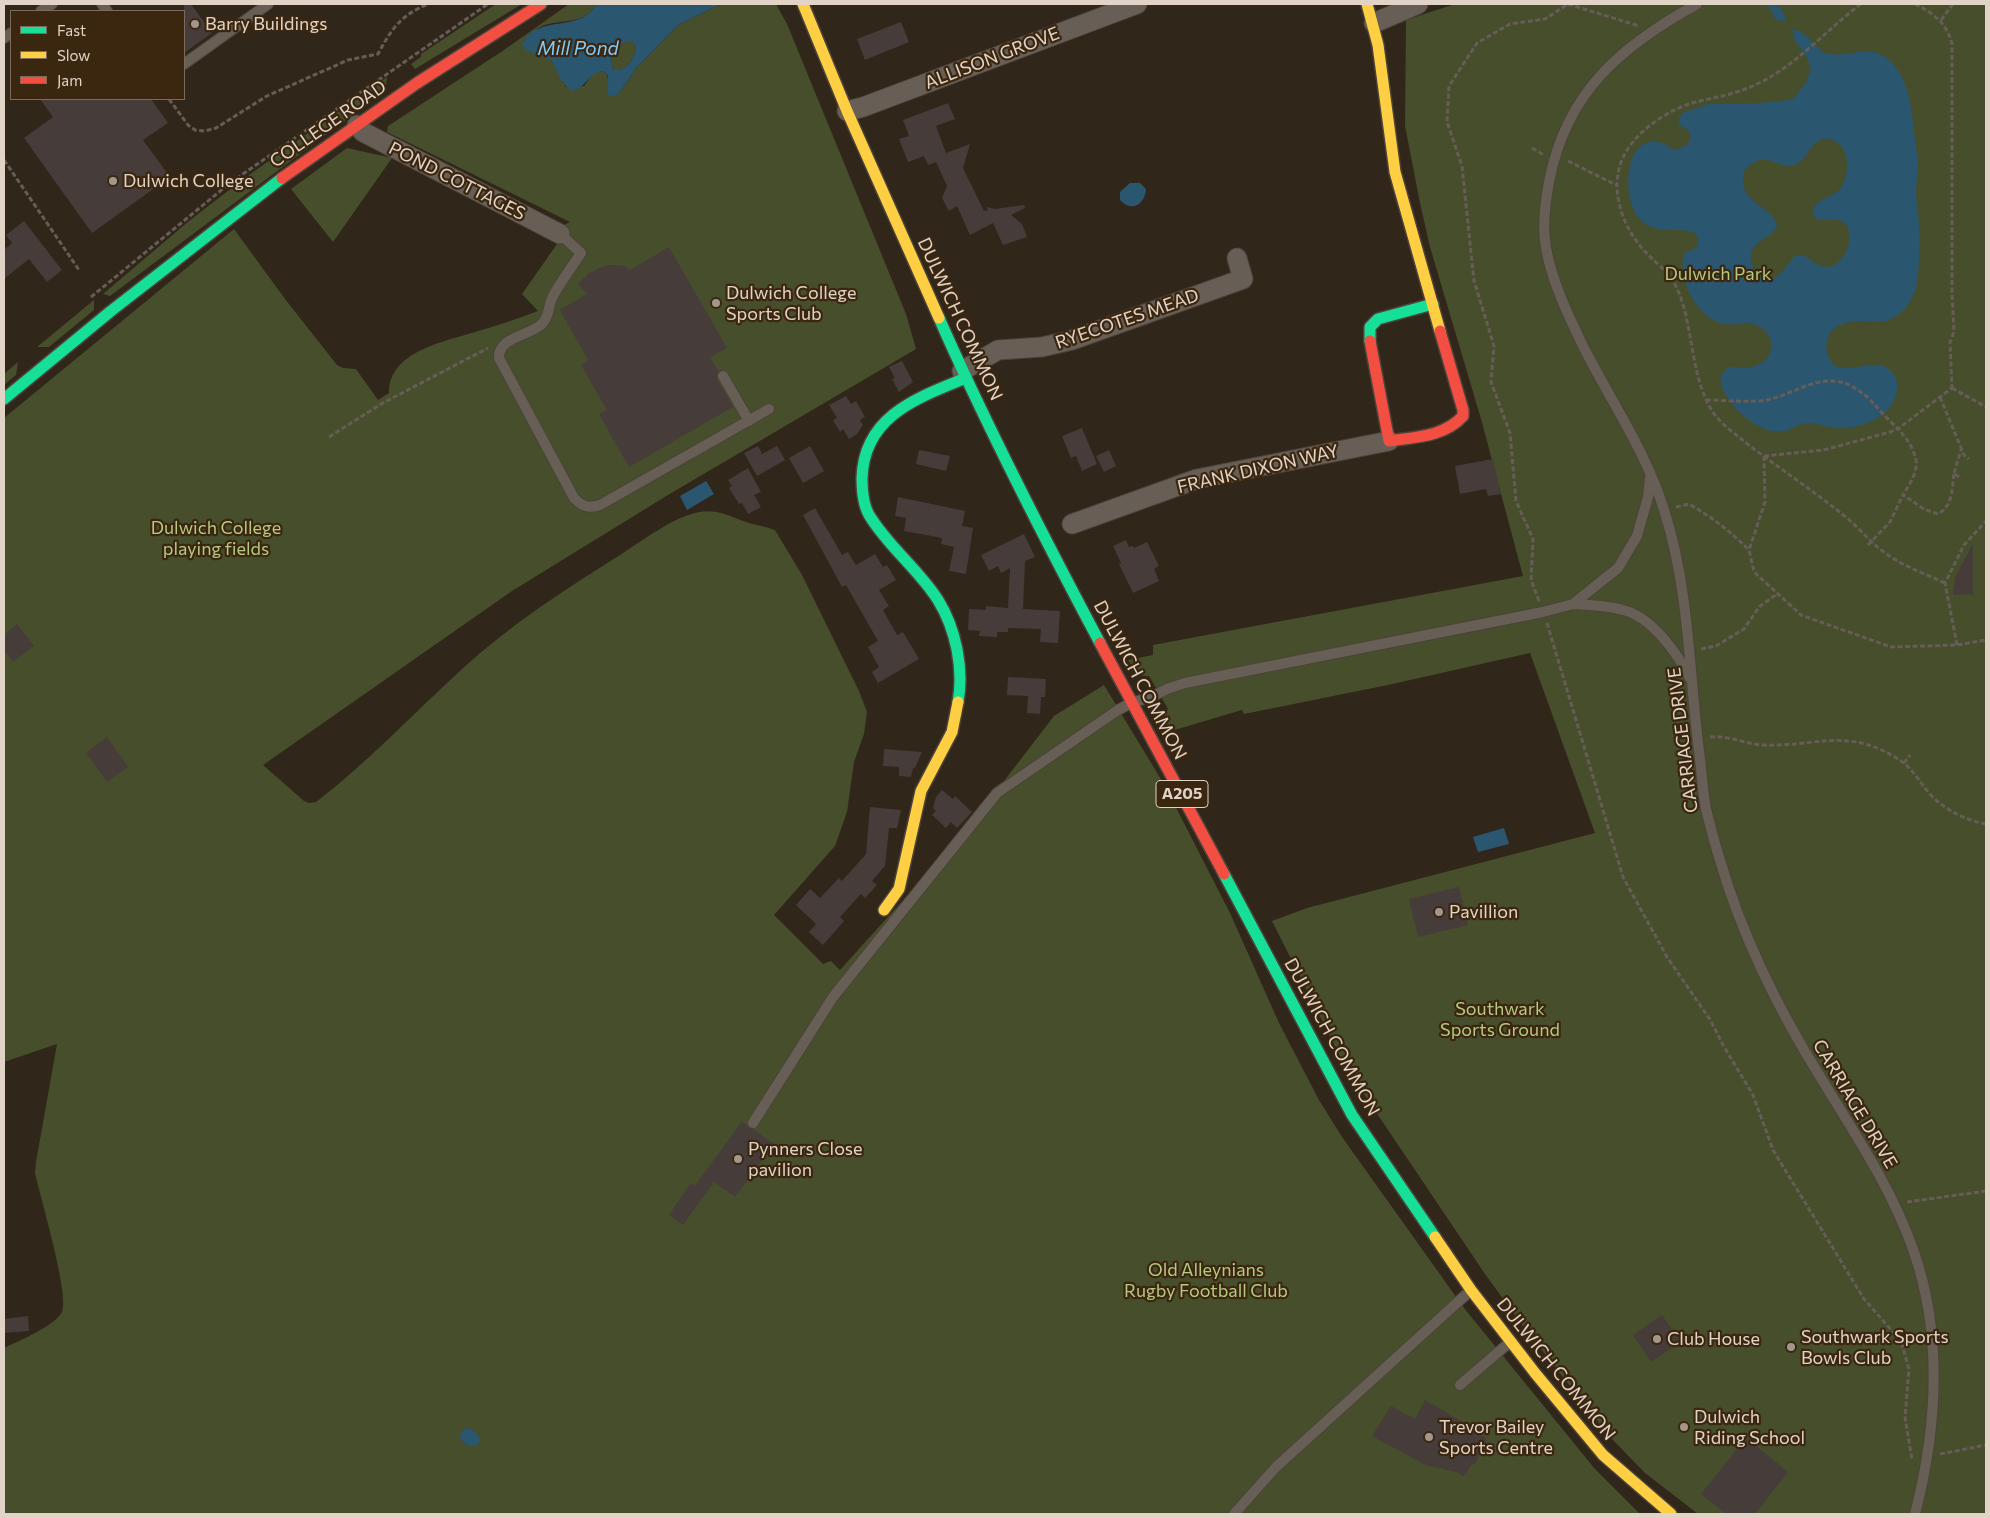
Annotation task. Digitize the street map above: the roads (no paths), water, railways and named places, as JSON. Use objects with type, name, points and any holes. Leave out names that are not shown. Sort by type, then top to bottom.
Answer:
[{"type":"main road","name":"COLLEGE ROAD","points":[[4,398],[250,201],[418,83],[541,4]]},
{"type":"main road","name":"DULWICH COMMON","points":[[803,4],[847,111],[964,374],[1045,539],[1352,1115],[1471,1290],[1602,1456],[1672,1514]]},
{"type":"main road","name":"FRANK DIXON WAY","points":[[1367,4],[1374,23],[1380,51],[1388,130],[1395,171],[1463,416],[1454,426],[1440,432],[1388,441]]},
{"type":"main road","points":[[1388,441],[1369,337],[1370,327],[1378,319],[1432,304]]},
{"type":"main road","points":[[884,910],[899,890],[921,791],[952,732],[960,690],[960,658],[948,620],[938,600],[889,544],[869,516],[862,493],[863,461],[873,438],[886,420],[918,397],[964,374]]},
{"type":"street","name":"ALLISON GROVE","points":[[847,111],[873,104],[1137,4]]},
{"type":"street","points":[[1374,23],[1418,4]]},
{"type":"street","name":"POND COTTAGES","points":[[357,125],[363,132],[560,234]]},
{"type":"street","name":"RYECOTES MEAD","points":[[964,374],[998,350],[1042,347],[1072,340],[1243,279],[1237,258]]},
{"type":"street","name":"FRANK DIXON WAY","points":[[1072,524],[1197,479],[1388,441]]},
{"type":"lane","points":[[185,63],[268,4]]},
{"type":"lane","name":"CARRIAGE DRIVE","points":[[1698,4],[1654,30],[1626,51],[1596,79],[1580,100],[1567,122],[1554,154],[1547,189],[1544,243],[1550,268],[1586,351],[1636,440],[1664,509],[1681,576],[1697,738],[1706,807],[1720,861],[1742,925],[1764,976],[1793,1032],[1852,1126],[1894,1204],[1914,1253],[1926,1300],[1933,1340],[1934,1386],[1926,1457],[1915,1514]]},
{"type":"lane","points":[[560,234],[581,253],[552,297],[548,316],[541,325],[506,343],[498,354],[500,363],[574,498],[587,507],[600,505],[769,409]]},
{"type":"lane","points":[[723,376],[749,421]]},
{"type":"lane","points":[[1573,604],[1618,568],[1628,553],[1644,517],[1650,474]]},
{"type":"lane","points":[[753,1123],[833,997],[997,793],[1118,710],[1133,702],[1149,698],[1166,689],[1185,683],[1543,612],[1573,604],[1596,605],[1626,610],[1644,621],[1664,637],[1680,658],[1691,681]]},
{"type":"lane","points":[[1234,1514],[1276,1467],[1471,1290]]},
{"type":"lane","points":[[1460,1385],[1511,1342]]},
{"type":"water","name":"Mill Pond","points":[[596,4],[721,4],[678,25],[636,68],[619,93],[613,96],[608,95],[608,76],[603,71],[598,72],[581,87],[572,91],[562,81],[551,60],[524,49],[522,44],[529,35],[538,29],[580,19],[589,13]],"holes":[[[625,42],[633,42],[636,47],[632,60],[623,69],[614,70],[612,65],[614,51]]]},
{"type":"water","points":[[1762,4],[1773,4],[1783,10],[1786,22],[1775,19],[1771,9]]},
{"type":"water","points":[[1792,30],[1802,32],[1821,51],[1826,53],[1840,54],[1869,51],[1882,55],[1899,71],[1908,93],[1913,118],[1918,157],[1916,195],[1919,229],[1919,257],[1915,292],[1906,307],[1893,318],[1886,321],[1855,321],[1843,324],[1831,331],[1828,336],[1828,355],[1835,366],[1850,368],[1882,366],[1892,372],[1897,381],[1897,391],[1889,408],[1874,420],[1854,427],[1835,428],[1805,423],[1787,430],[1769,430],[1746,418],[1734,407],[1722,387],[1722,373],[1729,367],[1752,367],[1766,360],[1771,349],[1770,338],[1757,325],[1744,323],[1725,324],[1715,321],[1698,307],[1687,286],[1683,264],[1684,254],[1698,246],[1698,236],[1686,230],[1654,228],[1646,224],[1638,217],[1633,208],[1628,184],[1632,159],[1638,149],[1646,143],[1660,142],[1674,150],[1688,145],[1691,135],[1688,130],[1678,124],[1682,113],[1709,104],[1760,103],[1790,100],[1795,97],[1807,81],[1811,69],[1807,57],[1795,41]],"holes":[[[1822,139],[1838,143],[1843,149],[1846,156],[1846,174],[1840,189],[1817,204],[1813,209],[1813,213],[1818,220],[1838,220],[1848,227],[1849,240],[1845,254],[1841,260],[1830,267],[1824,267],[1802,255],[1797,255],[1773,279],[1761,277],[1753,267],[1752,250],[1770,235],[1777,226],[1770,213],[1747,194],[1743,176],[1745,170],[1756,161],[1762,160],[1789,166],[1794,165],[1802,160],[1818,141]]]},
{"type":"water","points":[[1130,183],[1140,183],[1146,189],[1143,199],[1133,206],[1129,206],[1120,200],[1120,192]]},
{"type":"water","points":[[706,481],[714,494],[687,510],[680,496]]},
{"type":"water","points":[[1504,828],[1509,844],[1478,852],[1473,837]]},
{"type":"water","points":[[465,1428],[475,1431],[478,1435],[480,1441],[476,1446],[467,1445],[461,1440],[460,1435]]},
{"type":"place","name":"Barry Buildings","points":[[195,24]]},
{"type":"place","name":"Dulwich College","points":[[113,181]]},
{"type":"place","name":"Dulwich College Sports Club","points":[[716,303]]},
{"type":"place","name":"Pavillion","points":[[1439,912]]},
{"type":"place","name":"Pynners Close pavilion","points":[[738,1159]]},
{"type":"place","name":"Club House","points":[[1657,1339]]},
{"type":"place","name":"Southwark Sports Bowls Club","points":[[1791,1347]]},
{"type":"place","name":"Dulwich Riding School","points":[[1684,1427]]},
{"type":"place","name":"Trevor Bailey Sports Centre","points":[[1429,1437]]},
{"type":"park label","name":"Dulwich Park","points":[[1718,274]]},
{"type":"park label","name":"Dulwich College playing fields","points":[[216,538]]},
{"type":"park label","name":"Southwark Sports Ground","points":[[1500,1019]]},
{"type":"park label","name":"Old Alleynians Rugby Football Club","points":[[1206,1280]]}]
